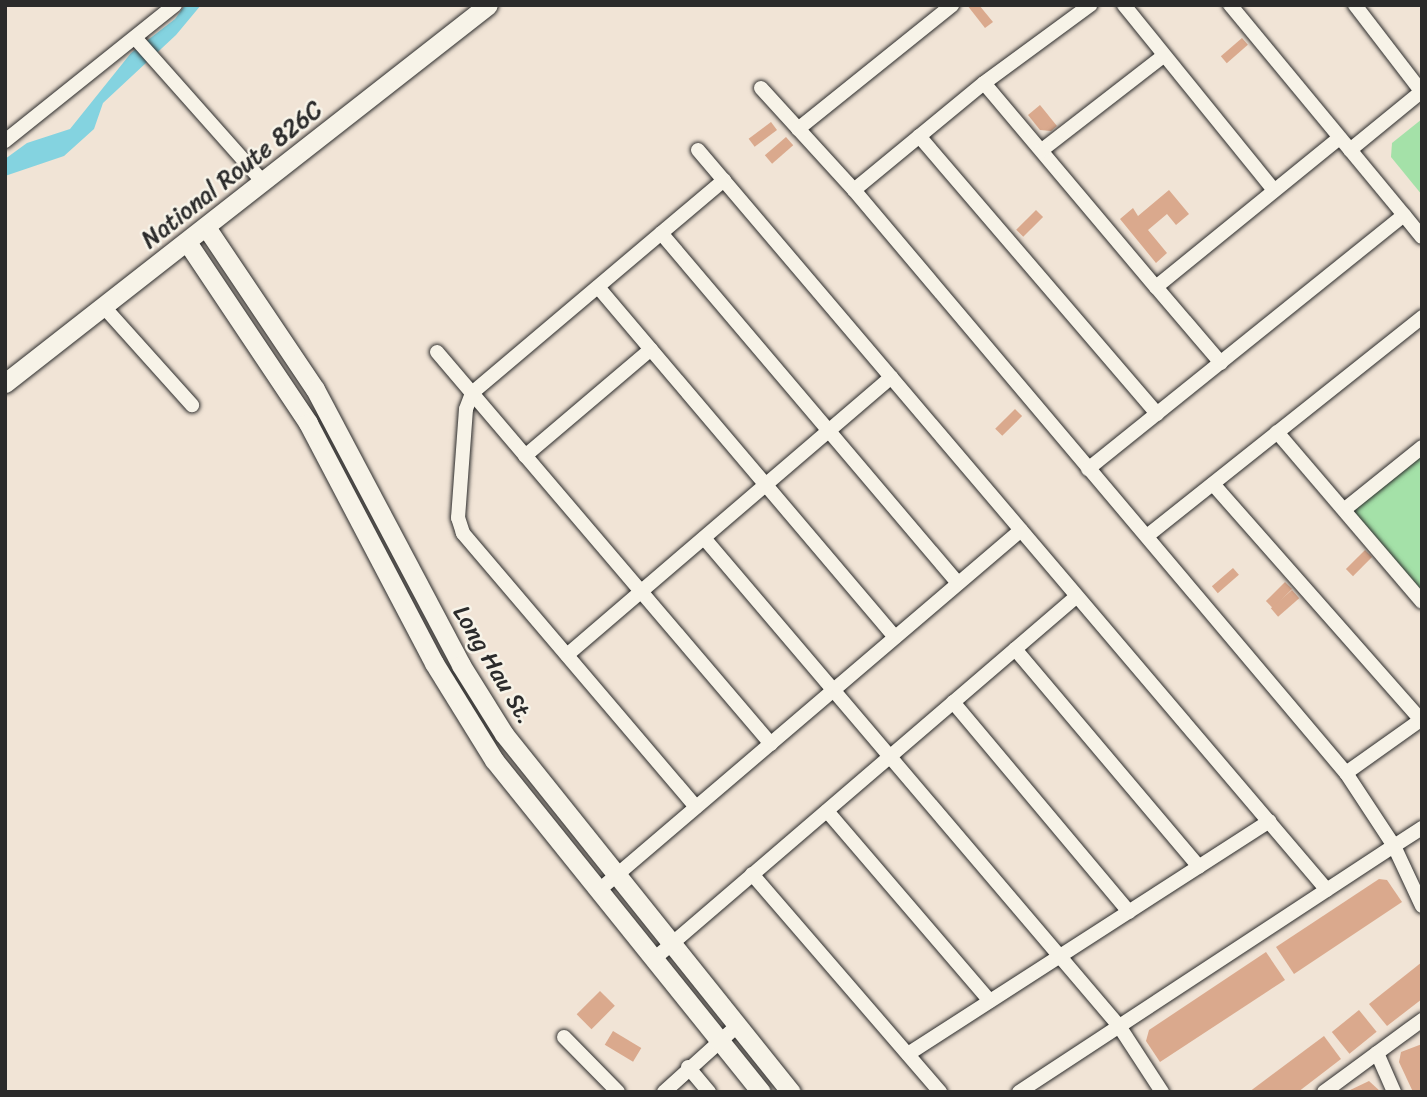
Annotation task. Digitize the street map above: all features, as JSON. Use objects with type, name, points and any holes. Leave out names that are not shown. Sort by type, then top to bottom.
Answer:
[{"type":"main road","name":"National Route 826C","points":[[5,383],[264,183],[488,5]]},
{"type":"main road","name":"Long Hau St.","points":[[206,227],[315,389],[482,700],[528,768],[791,1092]]},
{"type":"main road","name":"Long Hau St.","points":[[187,242],[308,423],[460,707],[517,791],[761,1092]]},
{"type":"street","points":[[5,141],[139,42],[176,5]]},
{"type":"street","points":[[799,129],[952,5]]},
{"type":"street","points":[[854,190],[984,83],[1090,5]]},
{"type":"street","points":[[1124,5],[1163,57],[1273,190]]},
{"type":"street","points":[[1230,5],[1338,139],[1422,237]]},
{"type":"street","points":[[1350,150],[1421,91],[1355,5]]},
{"type":"street","points":[[139,42],[264,183]]},
{"type":"street","points":[[1042,150],[1163,57]]},
{"type":"street","points":[[984,83],[1221,363]]},
{"type":"street","points":[[761,88],[854,190],[1346,774],[1394,846],[1422,906]]},
{"type":"street","points":[[919,136],[1157,414]]},
{"type":"street","points":[[1156,287],[1338,139]]},
{"type":"street","points":[[698,150],[1327,890]]},
{"type":"street","points":[[696,807],[460,526],[466,409],[472,393],[724,180]]},
{"type":"street","points":[[1088,469],[1404,215]]},
{"type":"street","points":[[661,233],[958,583]]},
{"type":"street","points":[[598,287],[895,637]]},
{"type":"street","points":[[104,307],[192,405]]},
{"type":"street","points":[[1147,536],[1422,317]]},
{"type":"street","points":[[525,456],[650,349]]},
{"type":"street","points":[[436,352],[771,744]]},
{"type":"street","points":[[567,655],[891,377]]},
{"type":"street","points":[[1277,432],[1422,602]]},
{"type":"street","points":[[1345,509],[1422,447]]},
{"type":"street","points":[[1213,484],[1421,719],[1346,774]]},
{"type":"street","points":[[598,891],[1021,530]]},
{"type":"street","points":[[704,538],[1119,1026],[1162,1092]]},
{"type":"street","points":[[654,959],[1077,596]]},
{"type":"street","points":[[1015,649],[1199,866]]},
{"type":"street","points":[[953,702],[1129,912]]},
{"type":"street","points":[[827,811],[990,1002]]},
{"type":"street","points":[[908,1054],[1269,821]]},
{"type":"street","points":[[1019,1092],[1422,828]]},
{"type":"street","points":[[752,874],[940,1092]]},
{"type":"street","points":[[1324,1092],[1422,1020]]},
{"type":"street","points":[[664,1092],[688,1067],[737,1026]]},
{"type":"street","points":[[564,1037],[618,1092]]},
{"type":"street","points":[[1377,1053],[1394,1092]]},
{"type":"street","points":[[688,1067],[709,1092]]},
{"type":"green space","points":[[1422,119],[1422,195],[1391,157],[1392,143]]},
{"type":"green space","points":[[1422,447],[1422,602],[1345,509]]},
{"type":"water","points":[[185,5],[201,5],[176,35],[103,103],[94,129],[64,156],[5,176],[5,159],[27,143],[70,129],[131,53],[175,19]]},
{"type":"building","points":[[967,5],[979,5],[993,22],[985,28]]},
{"type":"building","points":[[1242,38],[1248,45],[1227,63],[1221,56]]},
{"type":"building","points":[[1040,105],[1057,126],[1051,131],[1040,130],[1028,115]]},
{"type":"building","points":[[771,122],[777,130],[755,147],[749,139]]},
{"type":"building","points":[[786,137],[793,145],[772,164],[765,155]]},
{"type":"building","points":[[1169,190],[1189,214],[1176,225],[1167,214],[1148,230],[1167,253],[1156,263],[1120,219],[1133,208],[1138,216]]},
{"type":"building","points":[[1036,210],[1043,217],[1023,237],[1016,230]]},
{"type":"building","points":[[1015,409],[1022,416],[1002,436],[995,429]]},
{"type":"building","points":[[1365,550],[1372,557],[1353,576],[1346,569]]},
{"type":"building","points":[[1233,568],[1239,575],[1218,593],[1212,586]]},
{"type":"building","points":[[1285,582],[1292,589],[1273,608],[1266,601]]},
{"type":"building","points":[[1292,590],[1299,598],[1278,617],[1271,608]]},
{"type":"building","points":[[1379,879],[1387,880],[1402,902],[1294,974],[1276,947]]},
{"type":"building","points":[[1266,952],[1285,980],[1160,1062],[1146,1041],[1149,1030]]},
{"type":"building","points":[[1422,962],[1422,999],[1387,1026],[1369,1004]]},
{"type":"building","points":[[600,991],[615,1006],[592,1029],[577,1014]]},
{"type":"building","points":[[1359,1010],[1377,1032],[1349,1054],[1332,1032]]},
{"type":"building","points":[[613,1031],[641,1048],[633,1062],[605,1045]]},
{"type":"building","points":[[1324,1036],[1341,1059],[1298,1092],[1249,1092]]},
{"type":"building","points":[[1422,1044],[1422,1092],[1413,1092],[1399,1062],[1401,1052]]},
{"type":"building","points":[[1369,1081],[1381,1092],[1346,1092]]}]
